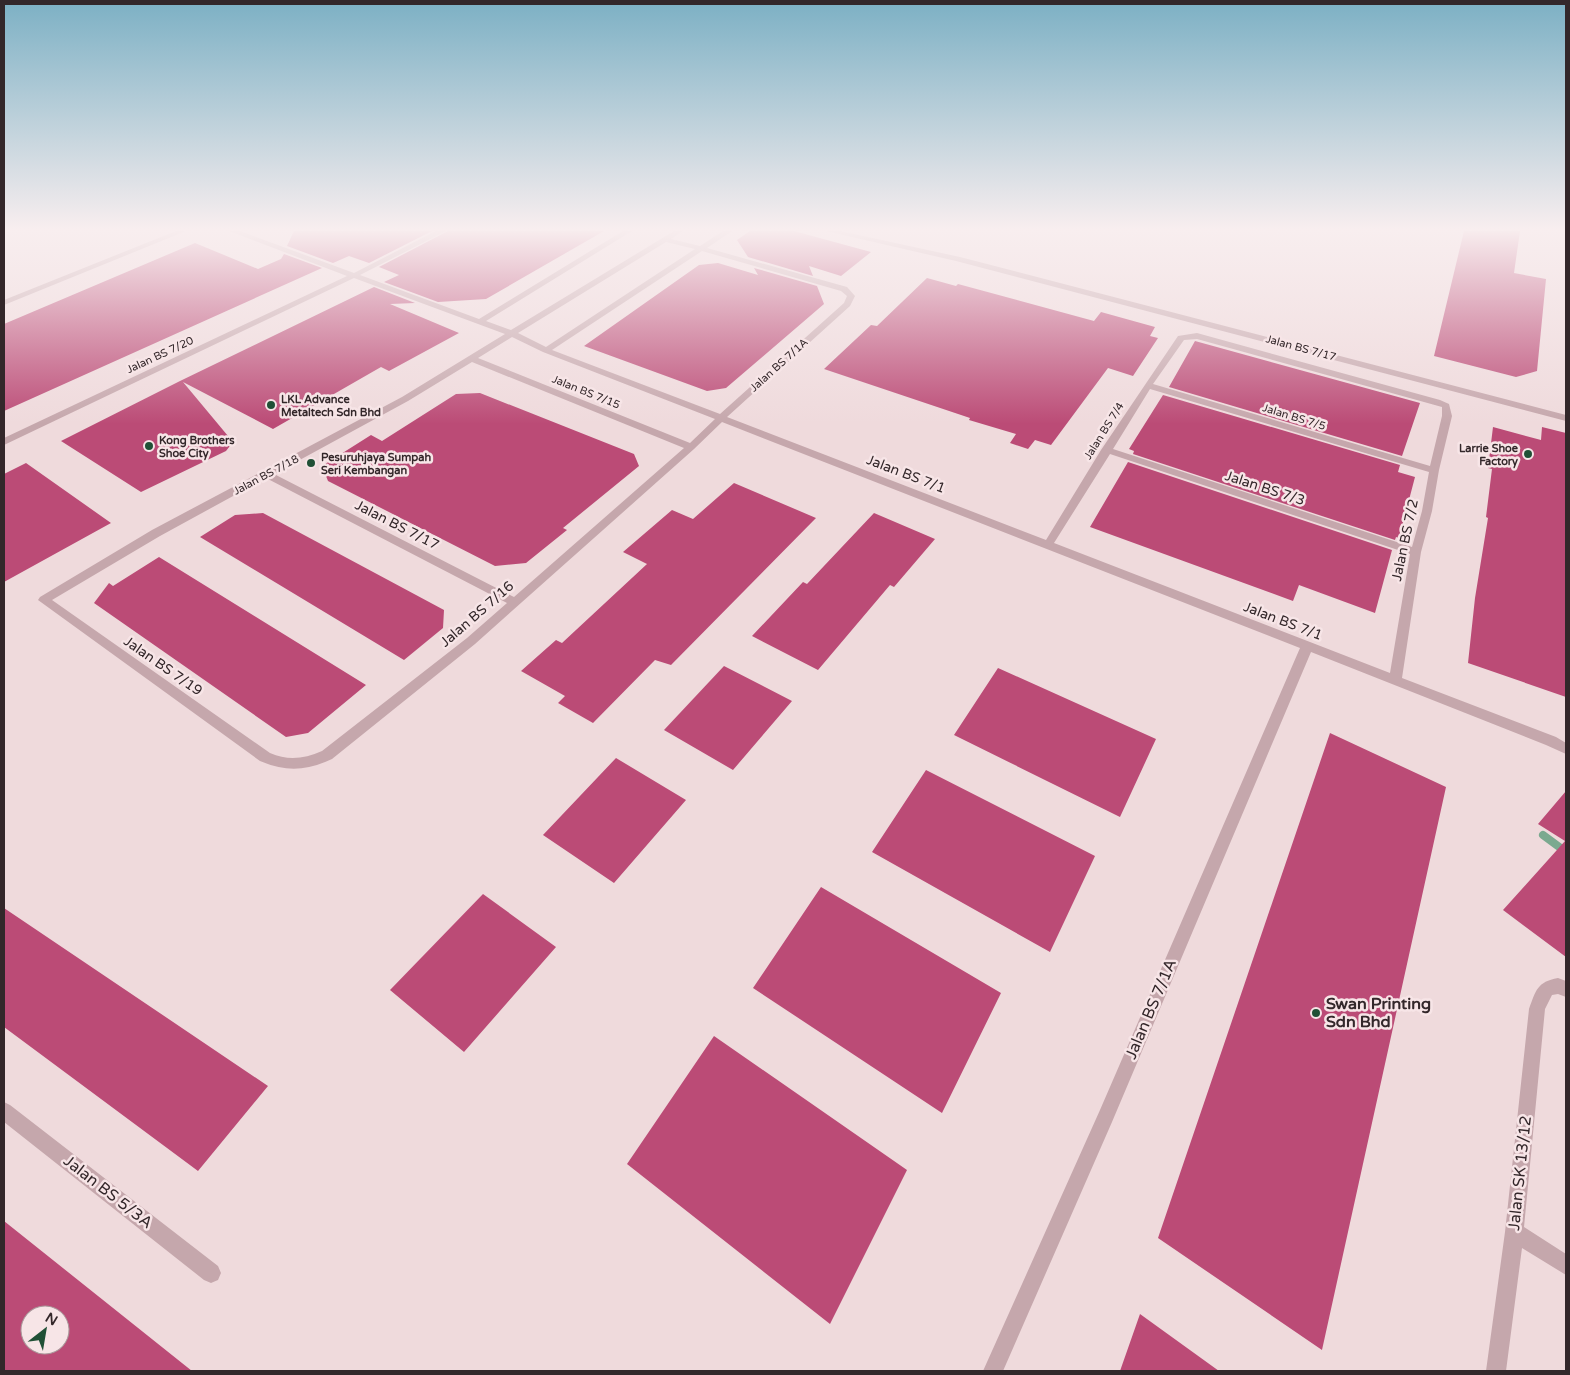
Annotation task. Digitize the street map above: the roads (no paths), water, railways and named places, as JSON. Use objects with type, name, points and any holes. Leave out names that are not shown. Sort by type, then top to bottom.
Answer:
[{"type":"street","points":[[4,302],[21,295]]},
{"type":"street","name":"Jalan BS 7/20","points":[[4,442],[313,295]]},
{"type":"street","name":"Jalan BS 7/1","points":[[406,295],[513,334],[546,350],[1551,741],[1566,749]]},
{"type":"street","points":[[479,322],[523,295]]},
{"type":"street","name":"Jalan BS 7/18","points":[[44,600],[156,533],[405,399],[576,295]]},
{"type":"street","points":[[546,350],[631,295]]},
{"type":"street","name":"Jalan BS 7/1A","points":[[720,418],[847,304],[850,295]]},
{"type":"street","name":"Jalan BS 7/17","points":[[1096,295],[1566,418]]},
{"type":"street","name":"Jalan BS 7/4","points":[[1048,546],[1106,450],[1181,338],[1197,336],[1425,398],[1446,406]]},
{"type":"street","name":"Jalan BS 7/15","points":[[471,358],[691,447]]},
{"type":"street","name":"Jalan BS 7/5","points":[[1148,385],[1434,470]]},
{"type":"street","name":"Jalan BS 7/2","points":[[1395,681],[1416,552],[1448,416],[1446,406]]},
{"type":"street","name":"Jalan BS 7/16","points":[[265,757],[279,763],[295,766],[310,763],[327,755],[428,676],[691,447],[720,418]]},
{"type":"street","name":"Jalan BS 7/3","points":[[1106,450],[1416,552]]},
{"type":"street","name":"Jalan BS 7/17","points":[[266,474],[514,602]]},
{"type":"street","name":"Jalan BS 7/19","points":[[44,600],[265,757]]},
{"type":"street","name":"Jalan BS 7/1A","points":[[993,1371],[1106,1116],[1307,647]]},
{"type":"street","name":"Jalan SK 13/12","points":[[1496,1371],[1514,1232],[1537,1009],[1543,994],[1548,988],[1562,988]]},
{"type":"street","name":"Jalan BS 5/3A","points":[[4,1111],[211,1273]]},
{"type":"street","points":[[1514,1232],[1566,1265]]},
{"type":"waterway","points":[[1543,835],[1566,852]]},
{"type":"place","name":"LKL Advance Metaltech Sdn Bhd","points":[[271,405]]},
{"type":"place","name":"Kong Brothers Shoe City","points":[[149,446]]},
{"type":"place","name":"Larrie Shoe Factory","points":[[1528,454]]},
{"type":"place","name":"Pesuruhjaya Sumpah Seri Kembangan","points":[[311,463]]},
{"type":"place","name":"Swan Printing Sdn Bhd","points":[[1316,1013]]}]
